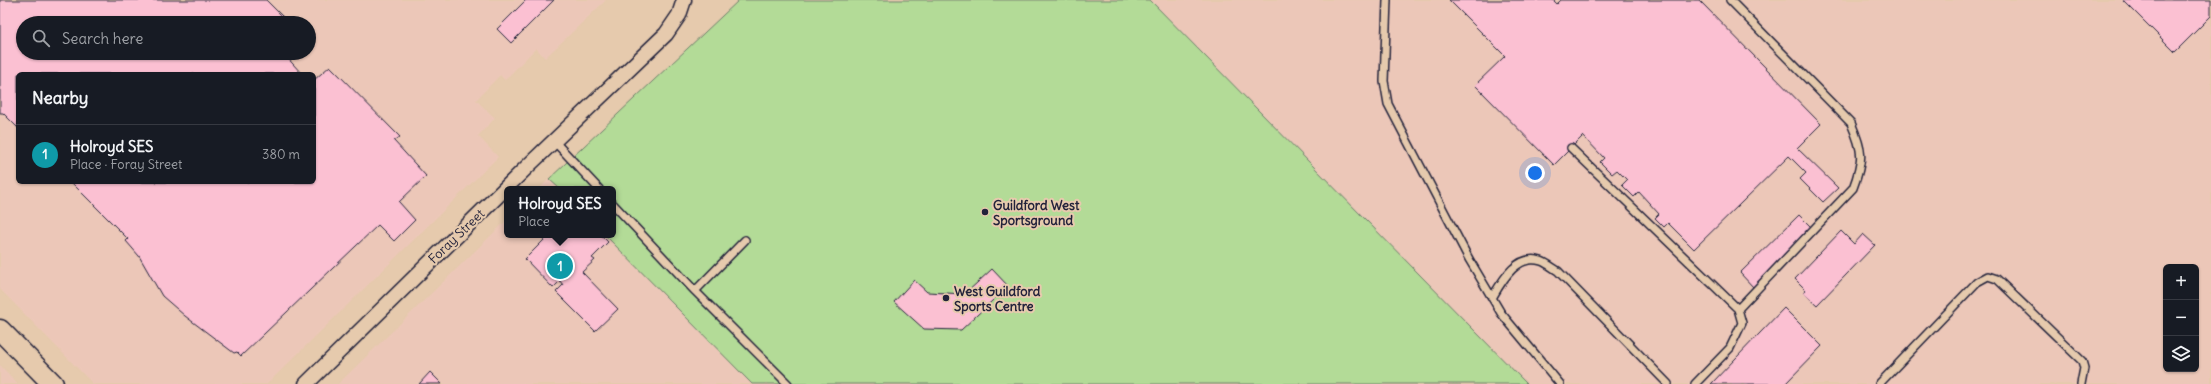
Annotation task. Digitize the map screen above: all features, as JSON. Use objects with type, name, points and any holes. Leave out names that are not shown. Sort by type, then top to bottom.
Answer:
[{"type":"main road","points":[[0,330],[53,384]]},
{"type":"street","name":"Foray Street","points":[[508,186],[666,34],[679,15],[684,0]]},
{"type":"street","name":"Foray Street","points":[[306,384],[504,190]]},
{"type":"lane","points":[[1387,0],[1384,81],[1388,104],[1468,259],[1501,313],[1560,384]]},
{"type":"lane","points":[[1730,0],[1851,123],[1860,144],[1861,166],[1853,188],[1738,309]]},
{"type":"lane","points":[[554,141],[596,186]]},
{"type":"lane","points":[[1571,148],[1738,309],[1742,323],[1730,348],[1696,384]]},
{"type":"lane","points":[[616,207],[695,291],[788,384]]},
{"type":"lane","points":[[695,291],[745,240]]},
{"type":"lane","points":[[1492,298],[1507,273],[1524,260],[1541,261],[1558,271],[1668,384]]},
{"type":"lane","points":[[1878,384],[1977,282],[1988,276],[1997,279],[2082,361],[2084,368],[2081,384]]},
{"type":"shaded area","points":[[0,0],[606,0],[545,58],[536,48],[505,80],[500,75],[476,100],[495,118],[478,136],[498,157],[267,384],[93,384],[0,289]]},
{"type":"shaded area","points":[[1130,0],[2211,0],[2211,384],[1524,384]]},
{"type":"shaded area","points":[[549,179],[557,186],[542,186]]},
{"type":"shaded area","points":[[504,223],[504,238],[608,238],[752,384],[338,384]]},
{"type":"shaded area","points":[[0,365],[18,384],[0,384]]},
{"type":"green space","name":"Guildford West Sportsground","points":[[739,0],[1150,0],[1527,384],[752,384],[608,238],[616,238],[616,186],[557,186],[549,179]]},
{"type":"building","points":[[0,0],[266,0],[282,16],[16,16],[16,60],[289,60],[300,72],[16,72],[16,126],[3,113],[0,113]]},
{"type":"building","points":[[526,0],[554,0],[511,43],[497,29]]},
{"type":"building","points":[[1449,0],[1553,0],[1557,4],[1561,0],[1699,0],[1821,124],[1797,148],[1838,188],[1823,202],[1800,179],[1806,173],[1789,156],[1694,249],[1668,223],[1664,227],[1655,218],[1659,214],[1639,192],[1634,197],[1622,185],[1627,180],[1617,170],[1612,174],[1600,162],[1604,158],[1583,136],[1554,165],[1475,85],[1505,56]]},
{"type":"building","points":[[2123,0],[2211,0],[2211,16],[2175,52]]},
{"type":"building","points":[[330,66],[400,137],[394,141],[426,176],[399,202],[415,220],[394,241],[378,225],[241,356],[237,352],[234,353],[185,316],[162,296],[139,256],[126,241],[128,239],[73,184],[316,184],[316,78]]},
{"type":"building","points":[[1799,215],[1813,229],[1754,288],[1740,273]]},
{"type":"building","points":[[1841,231],[1854,244],[1863,234],[1875,245],[1817,305],[1803,292],[1806,290],[1795,279]]},
{"type":"building","points":[[546,238],[604,238],[608,242],[592,258],[595,260],[582,272],[618,309],[595,331],[556,292],[563,285],[560,281],[553,288],[525,259]]},
{"type":"building","name":"West Guildford Sports Centre","points":[[992,269],[1008,286],[961,330],[924,329],[894,302],[914,280],[927,292],[965,294]]},
{"type":"building","points":[[1784,308],[1822,346],[1785,384],[1711,384]]},
{"type":"building","points":[[430,372],[442,384],[419,384]]},
{"type":"place","name":"Guildford West Sportsground","points":[[985,212]]},
{"type":"place","name":"Holroyd SES","points":[[560,266]]},
{"type":"place","name":"West Guildford Sports Centre","points":[[946,298]]}]
